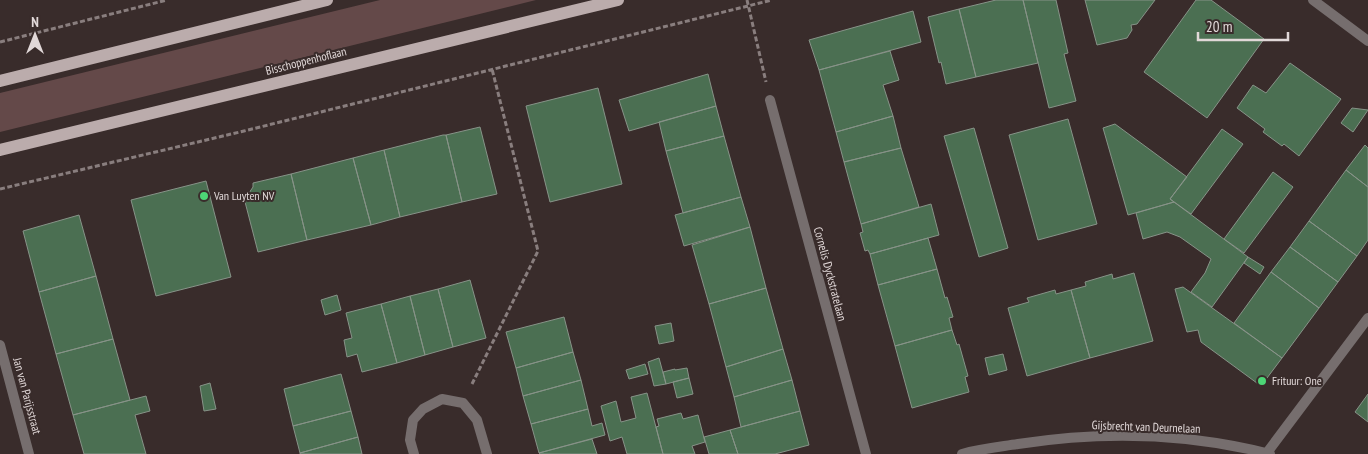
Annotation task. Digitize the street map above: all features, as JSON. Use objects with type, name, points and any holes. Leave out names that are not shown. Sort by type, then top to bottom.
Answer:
[{"type":"main road","points":[[0,80],[327,0]]},
{"type":"main road","name":"Bisschoppenhoflaan","points":[[0,150],[618,0]]},
{"type":"street","points":[[1313,0],[1368,41]]},
{"type":"street","name":"Cornelis Dyckstratelaan","points":[[770,100],[866,454]]},
{"type":"street","points":[[1268,454],[1368,318]]},
{"type":"street","name":"Jan van Parijsstraat","points":[[0,345],[29,454]]},
{"type":"street","points":[[414,454],[410,440],[413,420],[423,409],[442,399],[463,403],[477,420],[487,454]]},
{"type":"street","name":"Gijsbrecht van Deurnelaan","points":[[962,454],[1044,440],[1111,436],[1190,439],[1268,454]]},
{"type":"path","points":[[0,42],[167,0]]},
{"type":"path","points":[[747,0],[770,100]]},
{"type":"path","points":[[0,189],[772,0]]},
{"type":"path","points":[[463,403],[538,251],[492,69]]},
{"type":"shaded area","points":[[380,0],[536,0],[0,132],[0,93]]},
{"type":"building","points":[[996,0],[1023,0],[1038,63],[976,77],[959,9]]},
{"type":"building","points":[[1023,0],[1056,0],[1068,53],[1064,54],[1076,101],[1049,108]]},
{"type":"building","points":[[1085,0],[1155,0],[1137,24],[1131,25],[1132,30],[1127,38],[1097,45]]},
{"type":"building","points":[[1196,0],[1211,0],[1264,39],[1207,118],[1144,72]]},
{"type":"building","points":[[959,9],[976,77],[946,84],[928,17]]},
{"type":"building","points":[[913,11],[921,42],[819,70],[809,40]]},
{"type":"building","points":[[890,51],[899,80],[883,85],[893,116],[836,132],[819,70]]},
{"type":"building","points":[[1290,63],[1341,99],[1299,156],[1284,144],[1282,146],[1263,132],[1265,129],[1237,108],[1253,85],[1266,93]]},
{"type":"building","points":[[708,74],[716,106],[629,131],[619,100]]},
{"type":"building","points":[[598,88],[622,184],[550,202],[526,106]]},
{"type":"building","points":[[716,106],[724,136],[666,151],[659,122]]},
{"type":"building","points":[[1352,108],[1368,110],[1353,132],[1341,123]]},
{"type":"building","points":[[893,116],[901,148],[844,162],[836,132]]},
{"type":"building","points":[[1068,119],[1097,224],[1038,240],[1009,135]]},
{"type":"building","points":[[1115,124],[1187,177],[1170,199],[1174,202],[1128,215],[1103,128]]},
{"type":"building","points":[[480,127],[497,194],[462,202],[446,135]]},
{"type":"building","points":[[974,128],[1008,248],[979,257],[944,136]]},
{"type":"building","points":[[1222,129],[1243,144],[1191,214],[1170,199]]},
{"type":"building","points":[[446,135],[462,202],[400,217],[384,150]]},
{"type":"building","points":[[724,136],[741,197],[683,213],[666,151]]},
{"type":"building","points":[[1365,145],[1368,148],[1368,187],[1346,170]]},
{"type":"building","points":[[901,148],[919,207],[861,224],[844,162]]},
{"type":"building","points":[[384,150],[400,217],[371,225],[353,158]]},
{"type":"building","points":[[353,158],[371,225],[307,240],[291,174]]},
{"type":"building","points":[[1346,170],[1368,187],[1368,240],[1357,256],[1309,221]]},
{"type":"building","points":[[1273,172],[1293,187],[1244,253],[1224,239]]},
{"type":"building","points":[[291,174],[307,240],[258,252],[244,198],[253,187],[253,183]]},
{"type":"building","points":[[206,181],[231,277],[156,296],[131,200]]},
{"type":"building","points":[[741,197],[750,227],[684,246],[675,215]]},
{"type":"building","points":[[1174,202],[1248,257],[1212,307],[1191,292],[1205,273],[1211,259],[1180,237],[1167,232],[1143,239],[1136,213]]},
{"type":"building","points":[[931,204],[939,235],[870,254],[868,250],[865,251],[860,233],[863,232],[861,224]]},
{"type":"building","points":[[79,215],[96,276],[39,292],[23,231]]},
{"type":"building","points":[[1309,221],[1357,256],[1338,282],[1290,247]]},
{"type":"building","points":[[750,227],[766,288],[709,304],[692,245]]},
{"type":"building","points":[[928,238],[937,269],[878,285],[870,254]]},
{"type":"building","points":[[1290,247],[1338,282],[1319,308],[1271,272]]},
{"type":"building","points":[[1248,257],[1264,267],[1260,274],[1244,263]]},
{"type":"building","points":[[937,269],[945,298],[947,297],[953,317],[949,318],[952,330],[895,346],[878,285]]},
{"type":"building","points":[[1271,272],[1319,308],[1282,358],[1234,323]]},
{"type":"building","points":[[1134,273],[1153,341],[1090,358],[1071,290],[1086,286],[1085,282],[1112,274],[1113,279]]},
{"type":"building","points":[[96,276],[113,339],[56,354],[39,292]]},
{"type":"building","points":[[470,280],[486,338],[453,347],[438,289]]},
{"type":"building","points":[[1183,287],[1282,358],[1261,386],[1201,342],[1198,330],[1187,332],[1175,289]]},
{"type":"building","points":[[766,288],[783,349],[726,367],[709,304]]},
{"type":"building","points":[[438,289],[453,347],[425,355],[410,296]]},
{"type":"building","points":[[1055,290],[1056,294],[1071,290],[1090,358],[1027,376],[1008,308],[1029,302],[1027,298]]},
{"type":"building","points":[[337,295],[341,310],[325,315],[321,300]]},
{"type":"building","points":[[410,296],[425,355],[397,363],[381,304]]},
{"type":"building","points":[[381,304],[397,363],[362,372],[357,354],[347,357],[344,340],[352,338],[346,313]]},
{"type":"building","points":[[564,317],[573,352],[516,368],[506,332]]},
{"type":"building","points":[[671,323],[674,341],[659,344],[655,326]]},
{"type":"building","points":[[952,330],[957,345],[959,344],[968,376],[965,377],[969,392],[912,408],[895,346]]},
{"type":"building","points":[[113,339],[130,400],[73,415],[56,354]]},
{"type":"building","points":[[783,349],[792,380],[734,397],[726,367]]},
{"type":"building","points":[[573,352],[581,380],[523,396],[516,368]]},
{"type":"building","points":[[1003,354],[1007,370],[989,375],[985,358]]},
{"type":"building","points":[[659,358],[666,384],[654,386],[648,362]]},
{"type":"building","points":[[645,364],[648,374],[629,379],[626,370]]},
{"type":"building","points":[[687,368],[689,378],[666,384],[663,372]]},
{"type":"building","points":[[341,374],[351,411],[293,426],[284,389]]},
{"type":"building","points":[[689,378],[693,394],[677,398],[673,382]]},
{"type":"building","points":[[581,380],[588,409],[531,424],[523,396]]},
{"type":"building","points":[[792,380],[800,411],[741,427],[734,397]]},
{"type":"building","points":[[210,383],[216,409],[204,411],[200,386]]},
{"type":"building","points":[[647,393],[663,454],[627,454],[622,437],[610,441],[601,406],[616,401],[621,422],[636,418],[631,397]]},
{"type":"building","points":[[1368,394],[1368,422],[1355,412]]},
{"type":"building","points":[[146,396],[150,411],[135,415],[146,454],[84,454],[73,415]]},
{"type":"building","points":[[588,409],[592,426],[602,423],[605,435],[539,453],[531,424]]},
{"type":"building","points":[[351,411],[358,437],[300,453],[293,426]]},
{"type":"building","points":[[800,411],[809,445],[775,454],[738,454],[730,430]]},
{"type":"building","points":[[681,413],[683,419],[698,415],[705,442],[692,446],[695,454],[663,454],[656,427],[659,426],[657,419]]},
{"type":"building","points":[[730,430],[738,454],[709,454],[704,437]]},
{"type":"building","points":[[358,437],[362,454],[300,454],[300,453]]},
{"type":"building","points":[[592,439],[597,454],[539,453]]},
{"type":"place","name":"Van Luyten NV","points":[[204,196]]},
{"type":"place","name":"Frituur: One","points":[[1262,381]]}]
